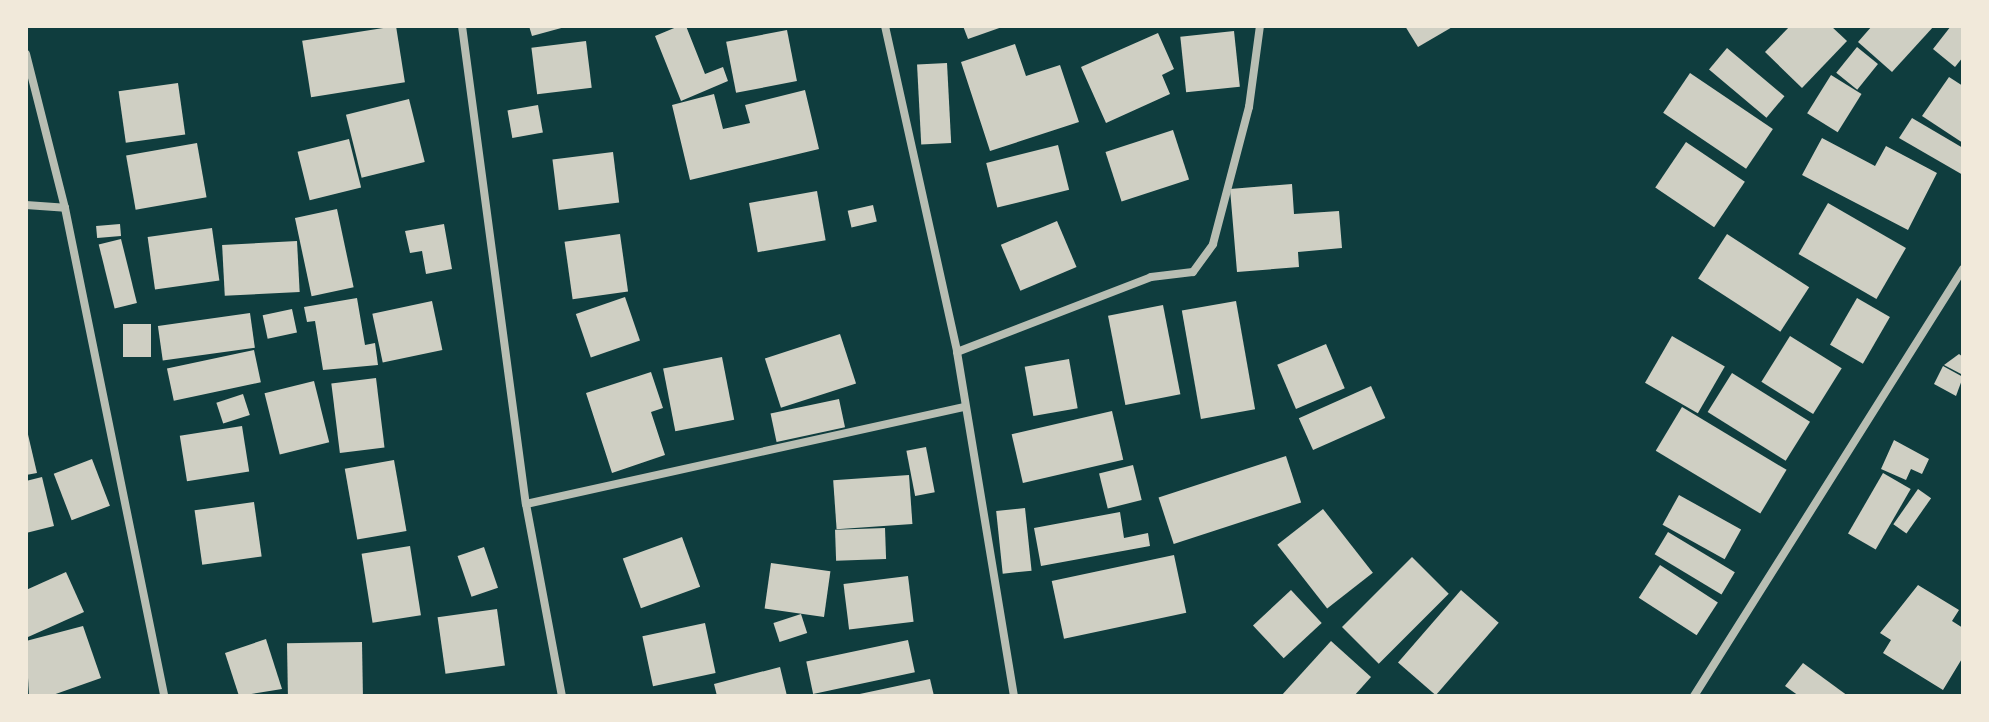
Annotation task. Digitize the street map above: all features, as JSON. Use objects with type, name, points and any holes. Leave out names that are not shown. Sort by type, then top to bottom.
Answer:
[{"type":"street","points":[[462,26],[526,504],[562,696]]},
{"type":"street","points":[[885,26],[957,352],[963,407],[1014,696]]},
{"type":"street","points":[[957,352],[1151,277],[1193,272],[1217,229],[1249,107],[1260,26]]},
{"type":"street","points":[[26,54],[65,208],[164,696]]},
{"type":"street","points":[[26,205],[65,208]]},
{"type":"street","points":[[1694,696],[1963,269]]},
{"type":"street","points":[[526,504],[963,407]]},
{"type":"building","points":[[396,26],[405,82],[311,97],[302,41]]},
{"type":"building","points":[[529,26],[565,26],[565,27],[532,36]]},
{"type":"building","points":[[686,26],[705,74],[723,67],[728,81],[681,101],[655,36]]},
{"type":"building","points":[[963,26],[1005,26],[968,39]]},
{"type":"building","points":[[1405,26],[1454,26],[1418,47]]},
{"type":"building","points":[[1790,26],[1831,26],[1847,41],[1802,88],[1765,52]]},
{"type":"building","points":[[1872,26],[1934,26],[1892,72],[1858,42]]},
{"type":"building","points":[[1951,26],[1963,26],[1963,57],[1955,67],[1933,49]]},
{"type":"building","points":[[787,30],[797,81],[736,93],[726,42]]},
{"type":"building","points":[[1234,31],[1240,87],[1186,92],[1180,37]]},
{"type":"building","points":[[1158,33],[1174,69],[1162,75],[1170,94],[1106,123],[1081,67]]},
{"type":"building","points":[[586,41],[592,88],[537,94],[531,48]]},
{"type":"building","points":[[1015,44],[1026,76],[1060,65],[1079,122],[990,151],[961,62]]},
{"type":"building","points":[[1857,47],[1878,64],[1857,90],[1836,73]]},
{"type":"building","points":[[1727,48],[1784,96],[1766,118],[1709,69]]},
{"type":"building","points":[[947,63],[951,143],[921,144],[917,65]]},
{"type":"building","points":[[1690,73],[1773,129],[1746,169],[1663,113]]},
{"type":"building","points":[[1831,75],[1862,94],[1838,132],[1807,113]]},
{"type":"building","points":[[1949,77],[1963,86],[1963,143],[1922,116]]},
{"type":"building","points":[[178,83],[185,134],[126,143],[119,91]]},
{"type":"building","points":[[805,90],[819,149],[690,180],[672,105],[714,94],[723,129],[750,123],[745,105]]},
{"type":"building","points":[[409,99],[425,162],[362,178],[346,115]]},
{"type":"building","points":[[538,105],[543,133],[512,138],[507,110]]},
{"type":"building","points":[[1912,118],[1963,148],[1963,175],[1899,138]]},
{"type":"building","points":[[1173,130],[1189,179],[1122,201],[1105,152]]},
{"type":"building","points":[[1822,138],[1875,166],[1886,146],[1937,173],[1908,230],[1802,175]]},
{"type":"building","points":[[349,139],[361,188],[310,200],[298,152]]},
{"type":"building","points":[[1686,142],[1745,182],[1714,227],[1655,188]]},
{"type":"building","points":[[197,143],[207,197],[136,210],[126,156]]},
{"type":"building","points":[[1058,145],[1069,190],[997,208],[986,163]]},
{"type":"building","points":[[613,152],[619,203],[559,210],[552,159]]},
{"type":"building","points":[[1292,184],[1294,214],[1339,211],[1342,248],[1298,252],[1299,267],[1237,272],[1230,189]]},
{"type":"building","points":[[817,191],[826,240],[758,252],[749,203]]},
{"type":"building","points":[[1828,203],[1906,248],[1876,299],[1798,254]]},
{"type":"building","points":[[873,205],[877,222],[851,227],[848,211]]},
{"type":"building","points":[[337,209],[354,287],[312,296],[295,218]]},
{"type":"building","points":[[1057,221],[1077,267],[1020,291],[1001,245]]},
{"type":"building","points":[[120,224],[121,236],[97,238],[96,226]]},
{"type":"building","points":[[444,224],[452,269],[426,274],[422,251],[410,253],[405,231]]},
{"type":"building","points":[[212,228],[219,280],[155,290],[148,237]]},
{"type":"building","points":[[620,234],[628,291],[573,299],[565,242]]},
{"type":"building","points":[[1727,234],[1809,287],[1780,332],[1698,278]]},
{"type":"building","points":[[121,239],[137,303],[115,309],[99,245]]},
{"type":"building","points":[[297,241],[300,292],[225,296],[222,245]]},
{"type":"building","points":[[625,297],[640,340],[591,357],[576,314]]},
{"type":"building","points":[[357,298],[365,345],[375,343],[378,365],[323,370],[315,321],[307,322],[304,307]]},
{"type":"building","points":[[1857,298],[1890,317],[1863,364],[1830,345]]},
{"type":"building","points":[[432,301],[442,350],[383,363],[372,314]]},
{"type":"building","points":[[1236,301],[1255,409],[1201,419],[1182,311]]},
{"type":"building","points":[[1163,305],[1180,394],[1125,405],[1108,316]]},
{"type":"building","points":[[292,309],[297,332],[268,339],[263,315]]},
{"type":"building","points":[[250,313],[255,348],[163,361],[158,326]]},
{"type":"building","points":[[123,324],[151,324],[151,357],[123,357]]},
{"type":"building","points":[[840,334],[856,383],[781,408],[765,358]]},
{"type":"building","points":[[1672,336],[1725,367],[1698,413],[1645,383]]},
{"type":"building","points":[[1790,336],[1842,368],[1813,414],[1761,382]]},
{"type":"building","points":[[1326,344],[1345,388],[1296,409],[1277,365]]},
{"type":"building","points":[[254,350],[261,382],[174,401],[167,369]]},
{"type":"building","points":[[1959,354],[1963,357],[1963,375],[1944,365]]},
{"type":"building","points":[[722,357],[734,420],[675,431],[663,368]]},
{"type":"building","points":[[1069,359],[1078,408],[1033,416],[1025,367]]},
{"type":"building","points":[[1943,366],[1963,377],[1956,396],[1934,384]]},
{"type":"building","points":[[651,372],[663,408],[651,412],[665,455],[612,473],[586,393]]},
{"type":"building","points":[[1732,373],[1810,422],[1786,461],[1708,412]]},
{"type":"building","points":[[376,378],[385,447],[340,453],[331,383]]},
{"type":"building","points":[[314,381],[329,442],[280,454],[265,393]]},
{"type":"building","points":[[1371,386],[1385,418],[1313,450],[1299,418]]},
{"type":"building","points":[[243,394],[250,415],[223,424],[216,403]]},
{"type":"building","points":[[839,399],[845,427],[777,442],[771,414]]},
{"type":"building","points":[[1682,407],[1787,470],[1760,514],[1656,451]]},
{"type":"building","points":[[1112,411],[1123,460],[1023,483],[1012,434]]},
{"type":"building","points":[[26,426],[37,473],[26,475]]},
{"type":"building","points":[[242,426],[249,471],[187,481],[180,436]]},
{"type":"building","points":[[1894,440],[1929,459],[1922,474],[1911,469],[1906,480],[1881,469]]},
{"type":"building","points":[[926,447],[935,492],[915,496],[906,451]]},
{"type":"building","points":[[1286,456],[1301,503],[1174,544],[1159,497]]},
{"type":"building","points":[[92,459],[110,506],[72,520],[54,474]]},
{"type":"building","points":[[394,460],[407,531],[357,540],[345,469]]},
{"type":"building","points":[[1133,465],[1142,500],[1108,508],[1099,473]]},
{"type":"building","points":[[1883,473],[1911,489],[1876,550],[1848,534]]},
{"type":"building","points":[[909,475],[912,524],[837,529],[833,480]]},
{"type":"building","points":[[42,477],[54,526],[26,533],[26,481]]},
{"type":"building","points":[[1918,489],[1931,498],[1906,533],[1893,524]]},
{"type":"building","points":[[1679,495],[1741,529],[1725,559],[1663,525]]},
{"type":"building","points":[[254,502],[262,556],[202,565],[195,510]]},
{"type":"building","points":[[1025,508],[1032,571],[1003,574],[996,511]]},
{"type":"building","points":[[1323,509],[1373,573],[1327,609],[1277,545]]},
{"type":"building","points":[[1120,512],[1124,538],[1148,533],[1150,546],[1041,566],[1034,528]]},
{"type":"building","points":[[885,528],[886,559],[836,561],[835,530]]},
{"type":"building","points":[[1668,532],[1735,572],[1721,594],[1655,554]]},
{"type":"building","points":[[682,537],[700,587],[641,608],[623,559]]},
{"type":"building","points":[[410,546],[421,615],[373,623],[362,554]]},
{"type":"building","points":[[484,547],[498,588],[472,597],[458,556]]},
{"type":"building","points":[[1174,555],[1186,613],[1064,639],[1052,581]]},
{"type":"building","points":[[1412,557],[1449,594],[1379,664],[1342,627]]},
{"type":"building","points":[[771,563],[830,571],[824,617],[765,609]]},
{"type":"building","points":[[1660,565],[1718,603],[1697,635],[1639,598]]},
{"type":"building","points":[[66,572],[84,612],[28,637],[26,590]]},
{"type":"building","points":[[908,576],[914,622],[849,630],[843,584]]},
{"type":"building","points":[[1918,585],[1959,610],[1952,621],[1963,628],[1963,657],[1943,690],[1883,653],[1891,640],[1880,633]]},
{"type":"building","points":[[1291,590],[1322,623],[1284,658],[1253,625]]},
{"type":"building","points":[[1461,590],[1499,623],[1436,695],[1398,662]]},
{"type":"building","points":[[497,609],[505,665],[446,674],[438,617]]},
{"type":"building","points":[[801,614],[807,633],[780,642],[773,623]]},
{"type":"building","points":[[705,623],[716,673],[653,686],[642,636]]},
{"type":"building","points":[[83,626],[101,678],[50,696],[29,696],[26,641]]},
{"type":"building","points":[[266,639],[282,689],[239,696],[225,653]]},
{"type":"building","points":[[908,640],[915,672],[813,694],[806,662]]},
{"type":"building","points":[[1331,641],[1371,677],[1354,696],[1281,696]]},
{"type":"building","points":[[362,642],[363,696],[288,696],[287,643]]},
{"type":"building","points":[[1803,663],[1848,696],[1799,696],[1785,686]]},
{"type":"building","points":[[780,667],[787,696],[717,696],[714,684]]},
{"type":"building","points":[[930,679],[934,696],[855,696],[855,695]]}]
